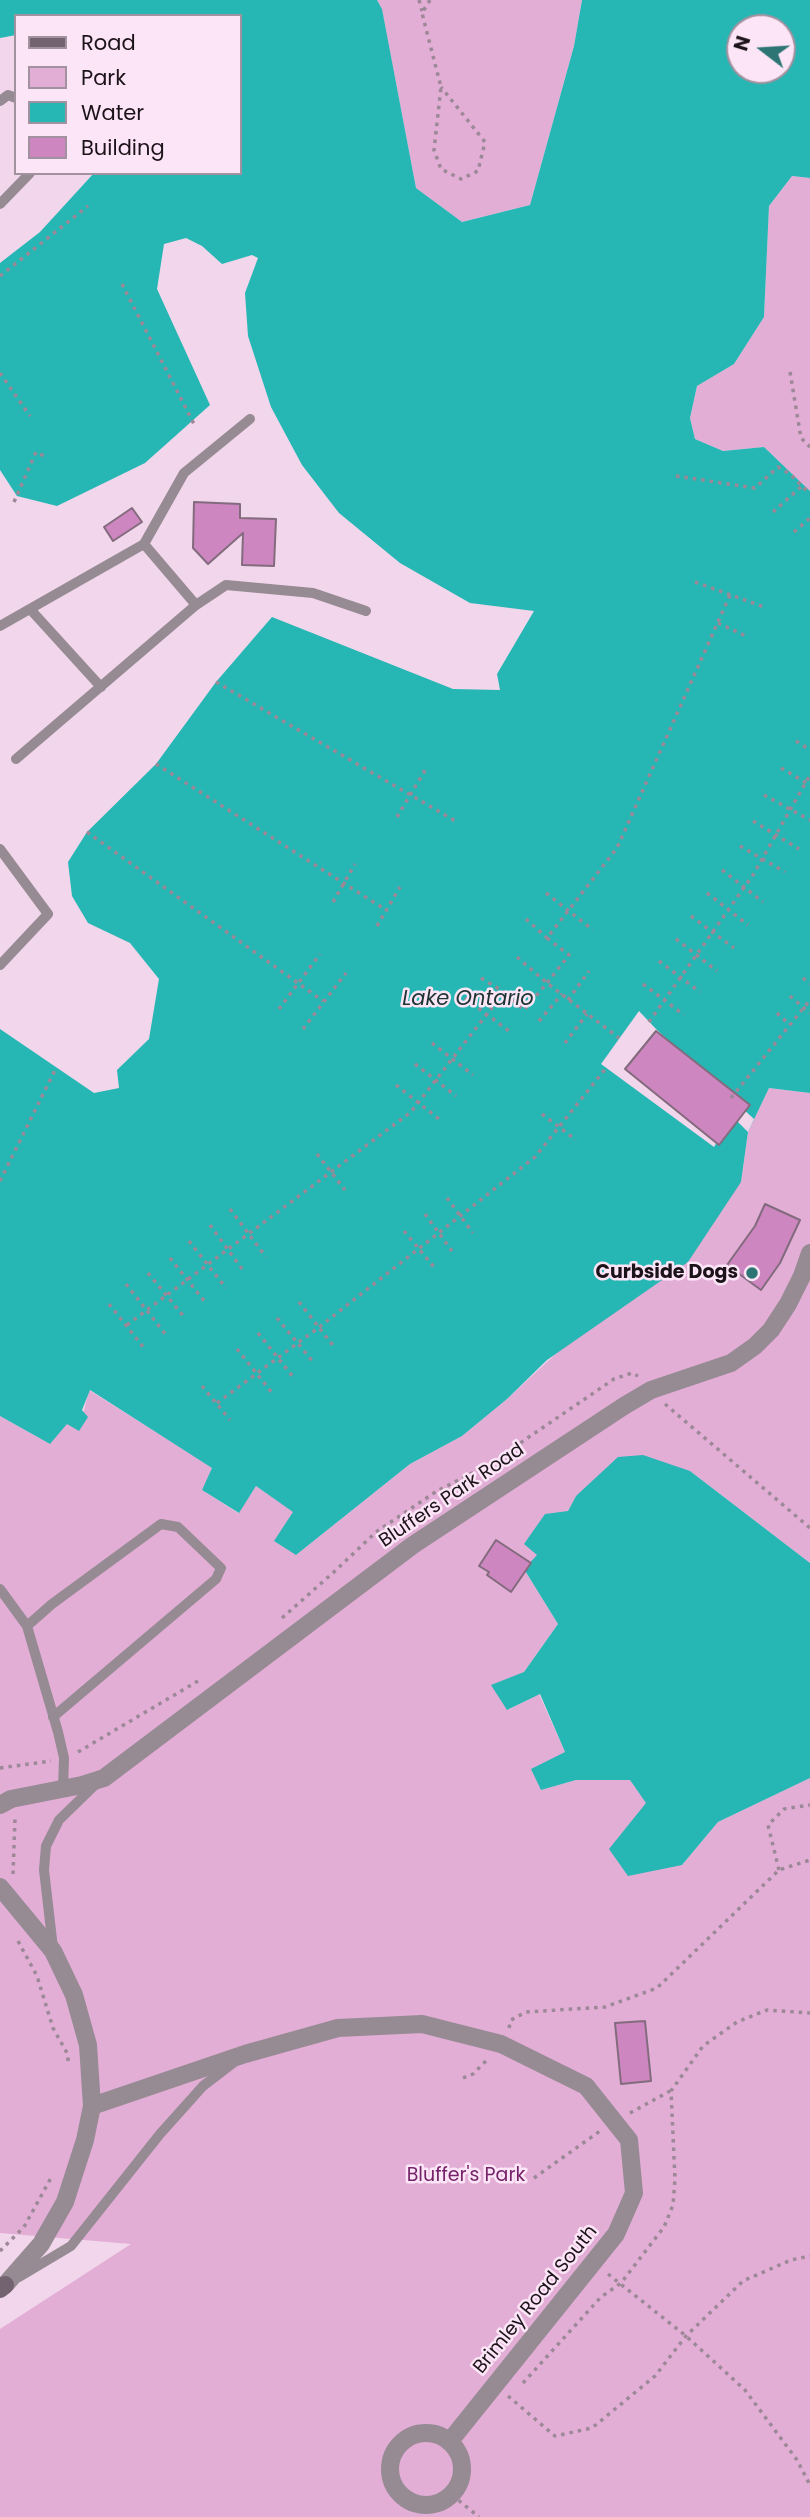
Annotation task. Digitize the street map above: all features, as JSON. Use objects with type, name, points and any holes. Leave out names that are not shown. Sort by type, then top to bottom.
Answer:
[{"type":"street","name":"Bluffers Park Road","points":[[7,1809],[11,1799],[103,1778],[424,1538],[652,1390],[731,1363],[755,1346],[771,1330],[788,1304],[810,1253]]},
{"type":"street","name":"Bluffers Park Road","points":[[2,2287],[41,2244],[65,2202],[85,2140],[92,2106],[88,2045],[74,1995],[53,1951],[5,1883]]},
{"type":"street","name":"Brimley Road South","points":[[92,2106],[245,2053],[338,2028],[422,2024],[501,2044],[586,2086],[629,2140],[635,2193],[615,2234],[450,2441]]},
{"type":"street","points":[[426,2432],[450,2441],[458,2451],[462,2463],[462,2474],[452,2495],[442,2502],[428,2505],[415,2504],[402,2497],[394,2487],[390,2474],[396,2450],[404,2441],[426,2432]]},
{"type":"lane","points":[[0,204],[28,175]]},
{"type":"lane","points":[[0,625],[144,544],[184,473],[250,419]]},
{"type":"lane","points":[[144,544],[196,605]]},
{"type":"lane","points":[[16,758],[196,605],[226,584],[313,593],[366,611]]},
{"type":"lane","points":[[30,609],[101,687]]},
{"type":"lane","points":[[0,849],[48,914],[0,965]]},
{"type":"lane","points":[[27,1626],[62,1596],[160,1524],[178,1527],[221,1568],[216,1579],[53,1717]]},
{"type":"lane","points":[[0,1590],[27,1626],[64,1758],[63,1789]]},
{"type":"lane","name":"Bluffers Park Road","points":[[53,1951],[44,1870],[46,1846],[59,1821],[103,1778]]},
{"type":"lane","name":"Brimley Road South","points":[[2,2287],[71,2246],[160,2134],[203,2086],[245,2053]]},
{"type":"path","points":[[419,0],[441,87],[434,150],[441,169],[461,179],[478,171],[485,142],[441,87]]},
{"type":"path","points":[[422,13],[429,0]]},
{"type":"path","points":[[0,276],[88,206]]},
{"type":"path","points":[[122,284],[195,426]]},
{"type":"path","points":[[790,372],[801,438],[810,447]]},
{"type":"path","points":[[0,373],[30,416]]},
{"type":"path","points":[[14,502],[36,452],[44,456]]},
{"type":"path","points":[[676,476],[755,488],[779,467],[810,494]]},
{"type":"path","points":[[773,512],[802,486]]},
{"type":"path","points":[[794,531],[810,518]]},
{"type":"path","points":[[695,582],[764,607]]},
{"type":"path","points":[[547,938],[617,848],[730,595]]},
{"type":"path","points":[[717,623],[748,637]]},
{"type":"path","points":[[216,682],[457,822]]},
{"type":"path","points":[[796,741],[810,750]]},
{"type":"path","points":[[156,764],[386,910]]},
{"type":"path","points":[[397,817],[427,767]]},
{"type":"path","points":[[781,768],[808,784]]},
{"type":"path","points":[[649,1022],[744,888],[808,784],[810,775]]},
{"type":"path","points":[[764,794],[810,820]]},
{"type":"path","points":[[753,821],[799,849]]},
{"type":"path","points":[[87,832],[323,1001]]},
{"type":"path","points":[[740,846],[785,872]]},
{"type":"path","points":[[333,902],[355,864]]},
{"type":"path","points":[[722,870],[763,902]]},
{"type":"path","points":[[377,926],[400,887]]},
{"type":"path","points":[[545,893],[593,930]]},
{"type":"path","points":[[707,893],[748,925]]},
{"type":"path","points":[[691,916],[734,948]]},
{"type":"path","points":[[481,978],[504,992],[524,1010],[569,955],[526,919]]},
{"type":"path","points":[[676,939],[717,971]]},
{"type":"path","points":[[279,1009],[320,954]]},
{"type":"path","points":[[517,957],[619,1038]]},
{"type":"path","points":[[659,961],[700,992]]},
{"type":"path","points":[[568,1000],[589,971]]},
{"type":"path","points":[[303,1029],[346,973]]},
{"type":"path","points":[[803,978],[810,984]]},
{"type":"path","points":[[643,984],[684,1015]]},
{"type":"path","points":[[127,1325],[411,1112],[504,992]]},
{"type":"path","points":[[539,1021],[562,995]]},
{"type":"path","points":[[790,996],[810,1013]]},
{"type":"path","points":[[465,998],[509,1031]]},
{"type":"path","points":[[731,1098],[810,1000]]},
{"type":"path","points":[[777,1013],[790,1025]]},
{"type":"path","points":[[565,1043],[587,1014]]},
{"type":"path","points":[[432,1043],[473,1075]]},
{"type":"path","points":[[415,1064],[456,1096]]},
{"type":"path","points":[[0,1181],[56,1068]]},
{"type":"path","points":[[217,1403],[318,1328],[535,1157],[606,1068]]},
{"type":"path","points":[[396,1085],[439,1119]]},
{"type":"path","points":[[542,1114],[576,1140]]},
{"type":"path","points":[[317,1154],[345,1190]]},
{"type":"path","points":[[447,1198],[473,1233]]},
{"type":"path","points":[[230,1209],[266,1256]]},
{"type":"path","points":[[425,1214],[452,1251]]},
{"type":"path","points":[[211,1225],[245,1273]]},
{"type":"path","points":[[404,1231],[434,1267]]},
{"type":"path","points":[[189,1241],[226,1288]]},
{"type":"path","points":[[170,1258],[205,1302]]},
{"type":"path","points":[[148,1273],[185,1318]]},
{"type":"path","points":[[126,1284],[166,1335]]},
{"type":"path","points":[[299,1302],[335,1348]]},
{"type":"path","points":[[108,1304],[144,1348]]},
{"type":"path","points":[[277,1318],[314,1363]]},
{"type":"path","points":[[258,1333],[293,1378]]},
{"type":"path","points":[[237,1349],[274,1394]]},
{"type":"path","points":[[278,1621],[386,1525],[437,1491],[488,1465],[614,1379],[632,1373],[641,1379]]},
{"type":"path","points":[[202,1385],[230,1420]]},
{"type":"path","points":[[661,1401],[810,1528]]},
{"type":"path","points":[[84,1750],[204,1677]]},
{"type":"path","points":[[4,1778],[0,1769],[49,1762]]},
{"type":"path","points":[[779,1870],[768,1825],[784,1809],[810,1805]]},
{"type":"path","points":[[5,1883],[15,1859],[7,1809]]},
{"type":"path","points":[[508,2036],[511,2021],[526,2011],[605,2007],[657,1988],[779,1870],[810,1860]]},
{"type":"path","points":[[17,1939],[37,1976],[53,2028],[67,2053],[68,2066]]},
{"type":"path","points":[[622,2117],[671,2091],[703,2046],[737,2022],[767,2010],[810,2012]]},
{"type":"path","points":[[463,2078],[473,2074],[492,2055]]},
{"type":"path","points":[[519,2388],[601,2297],[621,2283],[664,2227],[673,2204],[675,2179],[671,2091]]},
{"type":"path","points":[[534,2178],[600,2131]]},
{"type":"path","points":[[0,2250],[24,2227],[52,2175]]},
{"type":"path","points":[[494,2384],[555,2436],[592,2428],[655,2376],[686,2336],[743,2281],[791,2260],[810,2256]]},
{"type":"path","points":[[591,2262],[686,2336],[745,2390],[797,2460],[810,2485]]},
{"type":"path","points":[[452,2495],[479,2517]]},
{"type":"green space","points":[[377,0],[582,0],[574,46],[530,205],[462,222],[416,188],[382,10]]},
{"type":"green space","points":[[792,176],[810,178],[810,491],[764,447],[723,451],[695,439],[690,418],[697,386],[734,364],[764,317],[769,206]]},
{"type":"green space","name":"Bluffer's Park","points":[[769,1088],[810,1093],[810,1563],[690,1471],[576,1496],[568,1511],[525,1543],[538,1555],[524,1569],[558,1624],[524,1672],[508,1710],[539,1694],[565,1752],[541,1790],[576,1780],[630,1780],[647,1803],[682,1865],[718,1822],[810,1778],[810,2517],[0,2517],[0,2329],[131,2244],[0,2233],[0,1416],[50,1444],[67,1423],[79,1430],[89,1390],[213,1468],[202,1490],[238,1513],[256,1486],[294,1512],[296,1555],[410,1464],[462,1436],[507,1399],[741,1182],[748,1132]]},
{"type":"water","name":"Lake Ontario","points":[[0,0],[377,0],[382,9],[416,188],[462,222],[530,205],[574,46],[582,0],[810,0],[810,178],[792,176],[769,206],[764,317],[734,364],[697,386],[690,418],[695,439],[723,451],[764,447],[810,491],[810,1093],[769,1088],[748,1132],[741,1182],[688,1262],[547,1360],[507,1399],[462,1436],[410,1464],[296,1555],[274,1541],[293,1512],[256,1486],[239,1513],[202,1490],[212,1468],[90,1390],[82,1410],[88,1417],[79,1431],[67,1424],[50,1444],[0,1416],[0,1029],[94,1093],[119,1088],[117,1070],[149,1039],[159,979],[130,943],[88,923],[72,896],[68,862],[87,832],[156,764],[216,682],[272,617],[453,689],[500,690],[497,674],[534,611],[470,603],[400,563],[339,513],[302,465],[271,407],[248,336],[245,293],[258,258],[252,255],[222,264],[202,246],[186,238],[164,244],[157,289],[210,405],[145,463],[57,506],[17,496],[0,470],[0,263],[40,232],[92,175],[242,175],[242,14],[14,14],[14,35],[0,38]]},
{"type":"water","points":[[643,1455],[690,1471],[810,1563],[810,1778],[718,1822],[682,1865],[628,1876],[609,1849],[646,1803],[630,1780],[576,1780],[541,1790],[531,1769],[565,1752],[540,1694],[507,1710],[491,1685],[524,1672],[558,1624],[524,1569],[537,1555],[524,1544],[545,1514],[568,1511],[576,1496],[618,1457]]},
{"type":"pier","points":[[639,1011],[754,1119],[748,1132],[733,1117],[714,1147],[601,1064]]},
{"type":"building","points":[[194,502],[240,504],[240,518],[276,519],[274,566],[242,565],[243,533],[208,564],[193,548]]},
{"type":"building","points":[[132,508],[142,522],[113,541],[104,527]]},
{"type":"building","points":[[656,1031],[750,1105],[719,1145],[625,1069]]},
{"type":"building","points":[[765,1204],[800,1220],[780,1263],[761,1290],[727,1265],[755,1226]]},
{"type":"building","points":[[496,1540],[531,1563],[511,1592],[479,1566]]},
{"type":"building","points":[[645,2021],[651,2081],[621,2084],[615,2023]]},
{"type":"place","name":"Curbside Dogs","points":[[752,1273]]}]
